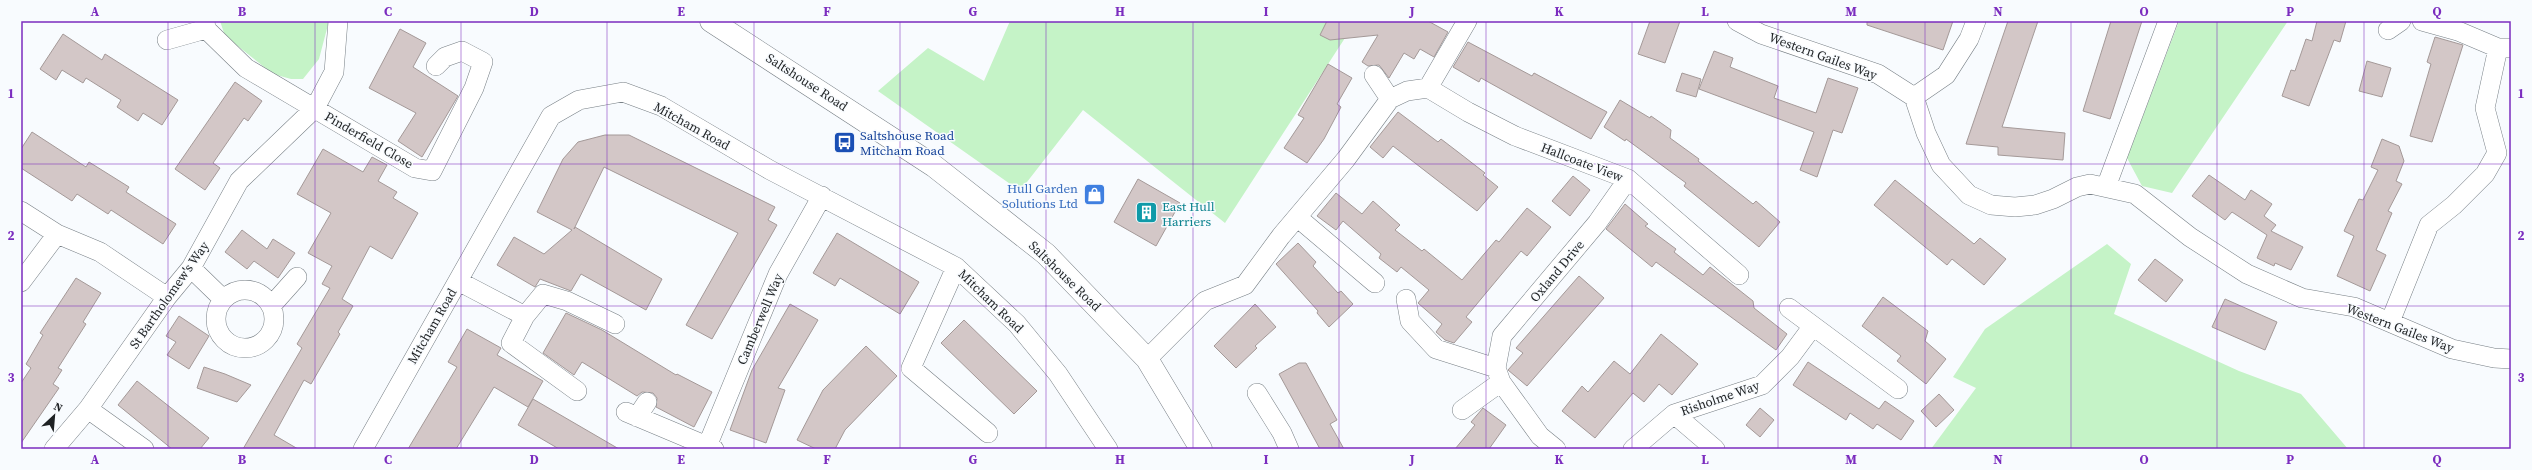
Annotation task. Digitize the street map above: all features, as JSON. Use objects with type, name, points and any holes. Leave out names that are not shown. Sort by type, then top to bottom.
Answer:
[{"type":"main road","name":"Saltshouse Road","points":[[711,21],[934,166],[1046,254],[1147,359],[1201,449]]},
{"type":"street","name":"St Bartholomew's Way","points":[[54,449],[88,408],[167,297],[191,268],[239,181],[315,108],[334,72],[338,21]]},
{"type":"street","points":[[1147,359],[1205,301],[1245,285],[1297,217],[1346,159],[1390,99],[1407,91],[1428,88],[1467,21]]},
{"type":"street","name":"Western Gailes Way","points":[[1737,21],[1761,34],[1878,74],[1914,97],[1926,133],[1940,165],[1968,195],[1991,205],[2015,207],[2053,199],[2077,187],[2090,184],[2135,194],[2190,237],[2247,274],[2302,298],[2354,307],[2452,349],[2494,358],[2511,358]]},
{"type":"street","points":[[1914,97],[1946,74],[1970,39],[1976,21]]},
{"type":"street","points":[[2106,187],[2168,21]]},
{"type":"street","points":[[2390,322],[2429,225],[2454,205],[2486,174],[2497,153],[2485,108],[2504,48],[2458,31],[2422,21]]},
{"type":"street","name":"Pinderfield Close","points":[[167,40],[205,25],[246,68],[415,168],[432,171],[474,88],[483,62],[462,51],[445,57],[436,66]]},
{"type":"street","points":[[1374,75],[1390,99]]},
{"type":"street","name":"Hallcoate View","points":[[1428,88],[1468,112],[1515,136],[1628,179],[1738,275]]},
{"type":"street","name":"Mitcham Road","points":[[363,449],[551,116],[579,100],[623,92],[660,106],[770,170],[956,267],[1017,324],[1058,374],[1108,449]]},
{"type":"street","name":"Oxland Drive","points":[[1498,375],[1502,336],[1597,223],[1628,179]]},
{"type":"street","name":"Camberwell Way","points":[[637,410],[709,448],[778,274],[822,196]]},
{"type":"street","points":[[21,211],[57,234],[100,252],[167,297]]},
{"type":"street","points":[[1297,217],[1375,283]]},
{"type":"street","points":[[21,282],[57,234]]},
{"type":"street","points":[[956,267],[911,368],[988,433]]},
{"type":"street","points":[[191,268],[223,299]]},
{"type":"street","points":[[272,306],[297,277]]},
{"type":"street","points":[[458,282],[525,316]]},
{"type":"street","points":[[240,290],[249,290],[258,292],[272,306],[274,324],[266,340],[248,348],[238,347],[221,336],[217,327],[216,317],[223,299],[240,290]]},
{"type":"street","points":[[577,391],[511,343],[525,316],[543,294],[567,301],[615,324]]},
{"type":"street","points":[[1406,299],[1410,321],[1436,349],[1498,375],[1540,436],[1556,449]]},
{"type":"street","points":[[1789,308],[1898,389]]},
{"type":"street","name":"Risholme Way","points":[[1633,449],[1674,414],[1762,385],[1790,357],[1813,326]]},
{"type":"street","points":[[1462,410],[1498,375]]},
{"type":"street","points":[[1257,393],[1282,433],[1289,449]]},
{"type":"street","points":[[88,408],[144,449]]},
{"type":"street","name":"Risholme Way","points":[[1674,414],[1715,449]]},
{"type":"green space","points":[[220,21],[329,21],[319,59],[303,79],[291,79],[273,74],[225,36]]},
{"type":"green space","points":[[1010,21],[1356,21],[1225,223],[1083,110],[1020,191],[878,91],[928,48],[984,81]]},
{"type":"green space","points":[[2179,21],[2288,21],[2172,193],[2142,186],[2127,158]]},
{"type":"green space","points":[[2107,244],[2131,264],[2114,314],[2239,371],[2301,394],[2348,449],[1931,449],[1976,388],[1953,377],[1985,329]]},
{"type":"building","points":[[1327,21],[1428,21],[1448,32],[1434,57],[1420,49],[1414,59],[1404,53],[1389,78],[1379,65],[1368,66],[1362,62],[1378,35],[1330,40],[1320,35]]},
{"type":"building","points":[[1650,21],[1680,21],[1665,63],[1638,54]]},
{"type":"building","points":[[1867,21],[1953,21],[1943,50],[1867,25]]},
{"type":"building","points":[[2008,21],[2038,21],[2002,127],[2065,133],[2063,160],[1998,155],[1998,147],[1966,144]]},
{"type":"building","points":[[2111,21],[2142,21],[2110,119],[2083,111]]},
{"type":"building","points":[[2317,21],[2346,21],[2340,42],[2334,40],[2309,106],[2282,96],[2291,70],[2295,71],[2306,39],[2312,41]]},
{"type":"building","points":[[400,29],[426,43],[413,67],[458,96],[422,157],[398,141],[416,113],[369,88]]},
{"type":"building","points":[[63,34],[102,60],[105,54],[178,100],[162,125],[143,113],[138,121],[117,107],[121,100],[86,78],[83,83],[62,70],[56,80],[40,69]]},
{"type":"building","points":[[2435,37],[2463,45],[2432,142],[2410,136],[2431,64],[2427,62]]},
{"type":"building","points":[[1468,42],[1532,76],[1534,73],[1607,112],[1591,139],[1481,78],[1479,82],[1453,67]]},
{"type":"building","points":[[1714,51],[1733,58],[1730,67],[1778,86],[1774,98],[1816,113],[1828,78],[1858,88],[1842,133],[1833,130],[1817,177],[1800,170],[1814,132],[1699,89]]},
{"type":"building","points":[[2367,61],[2391,68],[2382,97],[2359,91]]},
{"type":"building","points":[[1328,64],[1352,78],[1337,104],[1341,107],[1324,139],[1307,163],[1284,148],[1304,118],[1298,115]]},
{"type":"building","points":[[1682,73],[1701,79],[1696,97],[1676,91]]},
{"type":"building","points":[[235,82],[262,101],[248,121],[244,118],[213,163],[220,168],[205,190],[175,169]]},
{"type":"building","points":[[1620,100],[1650,118],[1651,116],[1671,130],[1670,138],[1699,159],[1698,161],[1753,204],[1756,201],[1780,222],[1759,247],[1684,186],[1686,183],[1626,139],[1625,141],[1604,127]]},
{"type":"building","points":[[1398,112],[1438,142],[1441,139],[1485,173],[1483,175],[1498,187],[1477,211],[1393,146],[1383,158],[1370,147]]},
{"type":"building","points":[[32,132],[86,167],[89,162],[129,187],[126,192],[176,224],[163,244],[111,210],[108,214],[77,194],[72,201],[21,168],[21,149]]},
{"type":"building","points":[[605,135],[629,135],[775,207],[768,220],[777,225],[712,339],[686,325],[738,233],[604,167],[574,229],[575,227],[662,279],[646,310],[581,274],[571,291],[540,279],[535,287],[497,265],[514,237],[544,254],[572,230],[537,212],[563,159],[578,142]]},
{"type":"building","points":[[2382,139],[2399,146],[2404,161],[2396,181],[2402,184],[2388,211],[2392,213],[2376,250],[2386,255],[2370,291],[2337,276],[2354,236],[2344,231],[2359,199],[2363,200],[2378,170],[2371,167]]},
{"type":"building","points":[[323,149],[363,172],[372,157],[387,165],[378,181],[397,192],[393,198],[418,213],[392,259],[370,246],[342,299],[353,306],[338,332],[340,334],[311,384],[304,380],[274,435],[298,449],[243,449],[302,348],[297,344],[330,288],[322,284],[332,266],[308,253],[331,213],[297,194]]},
{"type":"building","points":[[2209,175],[2245,200],[2251,190],[2272,204],[2264,216],[2276,225],[2271,231],[2303,247],[2291,270],[2275,263],[2274,266],[2257,258],[2267,235],[2232,212],[2225,220],[2192,196]]},
{"type":"building","points":[[1573,176],[1590,190],[1570,216],[1552,201]]},
{"type":"building","name":"East Hull Harriers","points":[[1138,179],[1180,203],[1156,246],[1114,222]]},
{"type":"building","points":[[1895,180],[1974,244],[1980,238],[2006,259],[1984,285],[1952,259],[1947,265],[1874,205]]},
{"type":"building","points":[[1336,193],[1362,214],[1373,201],[1400,225],[1395,230],[1422,251],[1424,249],[1462,280],[1496,240],[1499,242],[1527,208],[1551,227],[1527,256],[1521,251],[1466,317],[1472,322],[1454,343],[1445,340],[1436,332],[1442,324],[1418,303],[1429,290],[1401,267],[1397,272],[1379,258],[1381,254],[1343,221],[1336,230],[1317,216]]},
{"type":"building","points":[[1625,204],[1648,224],[1645,226],[1676,249],[1674,252],[1703,275],[1710,267],[1753,301],[1754,308],[1787,334],[1776,350],[1656,262],[1652,267],[1606,229]]},
{"type":"building","points":[[242,230],[267,249],[273,239],[295,253],[278,278],[254,261],[247,269],[225,252]]},
{"type":"building","points":[[837,233],[919,282],[900,314],[840,278],[835,286],[813,273]]},
{"type":"building","points":[[1298,243],[1316,262],[1313,266],[1338,293],[1341,291],[1353,304],[1329,327],[1317,313],[1318,311],[1276,264]]},
{"type":"building","points":[[2155,259],[2183,280],[2166,302],[2138,280]]},
{"type":"building","points":[[1579,276],[1604,298],[1527,386],[1508,370],[1523,353],[1516,348]]},
{"type":"building","points":[[76,278],[101,293],[83,322],[86,324],[58,368],[62,370],[53,384],[59,388],[21,443],[21,383],[31,368],[26,364],[43,335],[40,333]]},
{"type":"building","points":[[1883,297],[1928,331],[1925,341],[1946,359],[1926,384],[1897,361],[1901,356],[1862,326]]},
{"type":"building","points":[[2225,299],[2277,322],[2265,350],[2212,327]]},
{"type":"building","points":[[790,304],[818,320],[778,388],[785,390],[766,443],[730,430],[752,370]]},
{"type":"building","points":[[1255,304],[1276,327],[1255,346],[1257,348],[1236,368],[1214,346]]},
{"type":"building","points":[[566,313],[602,330],[676,375],[677,374],[712,392],[694,427],[656,407],[657,398],[653,393],[642,392],[637,396],[582,362],[574,375],[543,353]]},
{"type":"building","points":[[179,316],[209,336],[189,369],[167,355],[176,342],[166,336]]},
{"type":"building","points":[[964,320],[1037,391],[1014,414],[941,343]]},
{"type":"building","points":[[467,329],[501,348],[497,355],[543,381],[528,407],[494,387],[456,449],[408,449],[457,367],[448,362]]},
{"type":"building","points":[[1661,334],[1698,364],[1672,395],[1659,384],[1644,402],[1633,393],[1595,438],[1562,411],[1582,386],[1588,392],[1614,361],[1630,374]]},
{"type":"building","points":[[866,346],[897,376],[845,430],[835,449],[816,449],[797,440],[823,390]]},
{"type":"building","points":[[1808,362],[1879,409],[1885,401],[1914,421],[1901,440],[1877,424],[1873,429],[1850,413],[1846,420],[1793,385]]},
{"type":"building","points":[[1299,363],[1306,363],[1337,420],[1330,424],[1344,449],[1320,449],[1279,374]]},
{"type":"building","points":[[204,367],[251,385],[237,402],[197,388]]},
{"type":"building","points":[[137,381],[209,438],[200,449],[172,449],[118,405]]},
{"type":"building","points":[[1939,394],[1954,410],[1936,427],[1921,411]]},
{"type":"building","points":[[533,399],[619,449],[559,449],[518,425]]},
{"type":"building","points":[[1483,408],[1506,425],[1489,449],[1455,449],[1475,425],[1471,422]]},
{"type":"building","points":[[1760,408],[1774,420],[1760,437],[1746,425]]},
{"type":"place","name":"Saltshouse Road Mitcham Road","points":[[844,142]]},
{"type":"place","name":"Hull Garden Solutions Ltd","points":[[1094,195]]},
{"type":"place","name":"East Hull Harriers","points":[[1147,213]]}]
